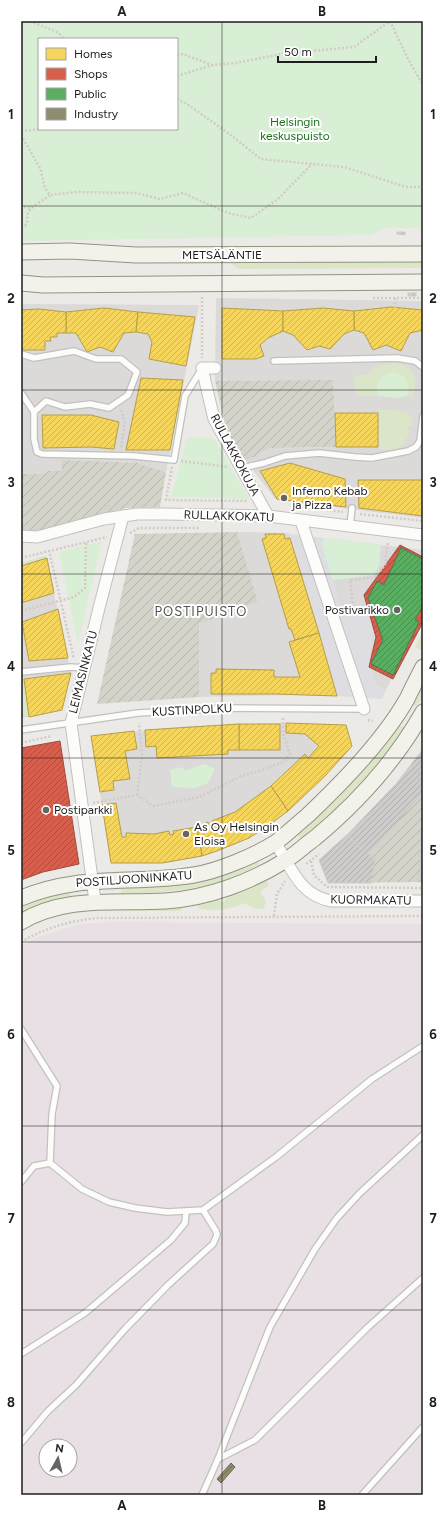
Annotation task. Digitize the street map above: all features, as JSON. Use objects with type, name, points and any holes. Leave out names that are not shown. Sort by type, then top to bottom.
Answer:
[{"type":"street","name":"METSÄLÄNTIE","points":[[21,252],[70,251],[136,255],[423,254]]},
{"type":"street","points":[[21,283],[43,286],[423,282]]},
{"type":"street","points":[[202,368],[215,368]]},
{"type":"street","name":"RULLAKKOKUJA","points":[[202,368],[214,419],[268,516]]},
{"type":"street","name":"RULLAKKOKATU","points":[[21,536],[37,537],[104,519],[137,514],[268,516],[423,535]]},
{"type":"street","name":"LEIMASINKATU","points":[[95,901],[72,727],[80,668],[123,516]]},
{"type":"street","points":[[301,521],[364,714]]},
{"type":"street","name":"POSTILJOONINKATU","points":[[21,898],[43,889],[66,884],[93,881],[157,879],[195,875],[225,866],[275,842],[332,793],[364,757],[406,700],[423,667]]},
{"type":"street","name":"POSTILJOONINKATU","points":[[21,922],[45,911],[66,905],[95,901],[167,901],[226,889],[252,879],[287,860],[344,813],[394,755],[422,717]]},
{"type":"street","name":"KUORMAKATU","points":[[275,842],[306,890],[323,900],[423,901]]},
{"type":"lane","points":[[21,354],[34,358],[74,351],[96,359],[121,359],[137,372],[128,395],[109,408],[90,404],[65,407],[46,401],[34,412]]},
{"type":"lane","points":[[274,361],[397,358],[415,361],[423,367]]},
{"type":"lane","points":[[21,393],[34,412],[34,439],[37,452],[42,454],[120,456],[174,460],[185,396],[202,368]]},
{"type":"lane","points":[[242,468],[285,456],[319,452],[372,458],[408,451],[416,447],[420,441],[423,416]]},
{"type":"lane","points":[[350,526],[352,508]]},
{"type":"lane","points":[[21,672],[80,668]]},
{"type":"lane","name":"KUSTINPOLKU","points":[[21,730],[72,727],[138,713],[228,708],[283,708],[364,714]]},
{"type":"lane","points":[[21,1029],[57,1086],[52,1114],[50,1163]]},
{"type":"lane","points":[[21,1182],[34,1166],[50,1163],[82,1189],[109,1202],[151,1210],[186,1212],[203,1210],[276,1157],[372,1079],[423,1046]]},
{"type":"lane","points":[[202,1495],[218,1459],[270,1327],[315,1249],[337,1218],[360,1193],[423,1135]]},
{"type":"lane","points":[[21,1443],[48,1411],[76,1385],[125,1329],[168,1285],[213,1244],[217,1235],[216,1230],[203,1210]]},
{"type":"lane","points":[[21,1354],[85,1313],[172,1240],[185,1223],[186,1212]]},
{"type":"lane","points":[[218,1459],[255,1440],[367,1328],[423,1278]]},
{"type":"lane","points":[[362,1495],[423,1427]]},
{"type":"path","points":[[30,21],[59,33],[63,38]]},
{"type":"path","points":[[178,76],[213,65],[236,63],[281,54],[354,47],[390,21],[407,57],[423,85]]},
{"type":"path","points":[[178,55],[183,54],[213,65]]},
{"type":"path","points":[[178,100],[187,104],[228,133],[261,159],[344,167],[406,187],[423,187]]},
{"type":"path","points":[[21,131],[38,129]]},
{"type":"path","points":[[21,135],[40,168],[45,188],[50,195]]},
{"type":"path","points":[[21,225],[24,226],[28,221],[28,213],[50,195],[77,192],[136,193],[160,199],[184,193],[228,212],[251,218],[278,199],[312,164]]},
{"type":"path","points":[[21,205],[22,207],[33,208]]},
{"type":"path","points":[[202,296],[202,368]]},
{"type":"path","points":[[395,298],[395,308]]},
{"type":"path","points":[[118,402],[125,423],[120,456]]},
{"type":"path","points":[[166,500],[174,460],[242,468]]},
{"type":"path","points":[[21,558],[49,550],[132,532],[139,528],[202,528]]},
{"type":"path","points":[[380,540],[395,542]]},
{"type":"path","points":[[354,615],[350,580],[375,577],[385,565],[388,541]]},
{"type":"path","points":[[21,611],[74,596],[85,588],[86,542]]},
{"type":"path","points":[[49,550],[60,600],[80,668]]},
{"type":"path","points":[[82,805],[137,795],[153,806],[199,797],[241,776],[260,771],[283,762],[290,754],[283,733],[283,708]]},
{"type":"path","points":[[364,714],[373,721]]},
{"type":"path","points":[[276,718],[284,718]]},
{"type":"path","points":[[133,724],[139,723],[142,755],[137,795]]},
{"type":"path","points":[[21,743],[72,727]]},
{"type":"path","points":[[311,861],[314,875],[327,887],[423,888]]},
{"type":"path","points":[[21,942],[40,932],[62,924],[97,918],[423,916]]},
{"type":"shaded area","points":[[216,298],[423,301],[423,518],[276,500],[246,461],[270,448],[336,447],[215,381]]},
{"type":"shaded area","points":[[21,304],[199,305],[166,472],[137,463],[63,460],[62,471],[47,471],[47,474],[21,474]]},
{"type":"shaded area","points":[[333,380],[336,447],[270,448],[246,461],[227,433],[215,381]]},
{"type":"shaded area","points":[[62,460],[137,463],[166,472],[160,507],[125,508],[38,533],[21,532],[21,474],[46,474],[47,471],[62,471]]},
{"type":"shaded area","points":[[237,532],[289,533],[338,696],[290,695],[199,697],[199,624],[258,602]]},
{"type":"shaded area","points":[[237,532],[258,602],[199,624],[199,697],[97,704],[135,534]]},
{"type":"shaded area","points":[[289,534],[325,538],[322,545],[343,616],[368,613],[372,629],[369,659],[375,685],[386,690],[382,699],[337,696]]},
{"type":"shaded area","points":[[325,538],[423,550],[423,616],[386,690],[375,685],[369,659],[372,629],[368,613],[343,617],[322,545]]},
{"type":"shaded area","points":[[46,556],[71,673],[62,710],[21,718],[21,563]]},
{"type":"shaded area","points":[[286,723],[346,725],[352,746],[325,776],[288,811],[265,828],[236,844],[202,856],[172,862],[111,863],[91,736],[189,726]]},
{"type":"shaded area","points":[[423,749],[423,882],[328,883],[319,860],[352,830],[396,784]]},
{"type":"shaded area","points":[[117,922],[423,924],[423,1495],[21,1495],[21,947],[40,936],[73,926],[91,923]]},
{"type":"green space","name":"Helsingin keskuspuisto","points":[[21,21],[423,21],[423,228],[387,228],[371,235],[21,241]]},
{"type":"green space","points":[[423,261],[423,268],[238,269],[229,262]]},
{"type":"green space","points":[[394,363],[407,367],[413,373],[415,390],[412,398],[407,396],[409,392],[382,376],[377,386],[378,396],[365,396],[356,393],[353,381],[355,376],[368,374],[376,366]]},
{"type":"green space","points":[[392,372],[401,375],[406,380],[409,387],[407,396],[397,398],[378,396],[377,388],[379,381],[384,375]]},
{"type":"green space","points":[[379,410],[401,411],[410,415],[413,419],[413,425],[408,426],[407,429],[410,432],[402,446],[399,448],[379,450]]},
{"type":"green space","points":[[187,437],[214,438],[249,499],[171,497]]},
{"type":"green space","points":[[325,538],[381,545],[379,565],[374,575],[332,580],[322,545]]},
{"type":"green space","points":[[102,541],[78,643],[59,552]]},
{"type":"green space","points":[[46,556],[47,558],[21,566],[21,563]]},
{"type":"green space","points":[[423,630],[423,651],[415,647]]},
{"type":"green space","points":[[21,675],[23,675],[29,717],[25,717],[21,707]]},
{"type":"green space","points":[[423,682],[423,696],[417,706],[410,705]]},
{"type":"green space","points":[[397,726],[405,727],[382,759],[335,809],[301,839],[297,833],[353,781]]},
{"type":"green space","points":[[204,764],[215,769],[208,783],[194,788],[172,787],[170,770],[183,767],[184,771]]},
{"type":"green space","points":[[256,860],[259,865],[225,880],[175,891],[121,894],[121,887],[169,886],[190,882]]},
{"type":"green space","points":[[267,880],[268,887],[262,890],[261,893],[266,901],[264,908],[255,909],[243,903],[221,910],[198,908],[198,904],[217,900],[224,902],[227,897]]},
{"type":"green space","points":[[69,890],[71,897],[46,902],[21,913],[21,906],[25,903]]},
{"type":"green space","points":[[182,905],[181,911],[121,911],[121,907]]},
{"type":"building: Homes","points":[[391,307],[423,310],[423,330],[410,333],[401,351],[386,345],[373,350],[364,333],[354,330],[354,311]]},
{"type":"building: Homes","points":[[104,308],[138,312],[136,332],[124,333],[113,352],[100,347],[87,352],[76,333],[66,333],[66,312]]},
{"type":"building: Homes","points":[[222,308],[283,311],[283,331],[268,338],[260,345],[264,356],[256,359],[222,359]]},
{"type":"building: Homes","points":[[323,308],[354,311],[354,330],[344,334],[330,349],[319,346],[307,350],[293,335],[283,331],[283,311]]},
{"type":"building: Homes","points":[[39,309],[66,312],[66,333],[57,333],[57,337],[50,337],[51,341],[45,341],[45,350],[21,350],[21,310]]},
{"type":"building: Homes","points":[[138,312],[195,317],[186,366],[149,359],[152,342],[148,334],[136,332]]},
{"type":"building: Homes","points":[[141,378],[183,380],[170,450],[126,450]]},
{"type":"building: Homes","points":[[335,413],[378,413],[378,447],[336,447]]},
{"type":"building: Homes","points":[[42,415],[91,415],[119,422],[114,449],[91,447],[43,448]]},
{"type":"building: Homes","points":[[290,463],[345,479],[346,507],[277,499],[260,471]]},
{"type":"building: Homes","points":[[358,480],[423,480],[423,516],[359,508]]},
{"type":"building: Homes","points":[[265,534],[284,534],[285,539],[290,538],[319,633],[295,640],[291,629],[289,629],[262,539],[266,538]]},
{"type":"building: Homes","points":[[47,558],[54,593],[21,603],[21,566]]},
{"type":"building: Homes","points":[[58,609],[68,658],[29,661],[22,622]]},
{"type":"building: Homes","points":[[319,633],[337,696],[211,694],[211,673],[216,673],[216,669],[274,670],[274,677],[300,677],[289,642]]},
{"type":"building: Homes","points":[[71,673],[62,710],[29,717],[24,679]]},
{"type":"building: Homes","points":[[286,723],[346,725],[352,746],[325,776],[288,811],[271,786],[305,754],[308,758],[319,746],[305,734],[286,733]]},
{"type":"building: Homes","points":[[239,724],[280,724],[280,750],[239,750]]},
{"type":"building: Homes","points":[[239,724],[239,750],[228,750],[228,754],[157,758],[156,746],[146,747],[145,730]]},
{"type":"building: Homes","points":[[134,731],[137,749],[125,751],[130,779],[113,781],[114,790],[100,792],[91,736]]},
{"type":"building: Homes","points":[[271,786],[288,811],[249,838],[202,856],[197,827],[208,822],[209,826],[213,824],[212,821],[235,812]]},
{"type":"building: Homes","name":"As Oy Helsingin Eloisa","points":[[116,803],[122,837],[126,837],[126,833],[154,834],[169,831],[170,835],[174,834],[173,831],[197,827],[202,856],[162,863],[111,863],[102,805]]},
{"type":"building: Shops","points":[[400,545],[423,557],[423,559],[401,548],[384,585],[377,581],[368,598],[383,640],[371,664],[393,675],[419,622],[415,620],[423,605],[422,624],[393,679],[369,667],[376,637],[364,595]]},
{"type":"building: Shops","name":"Postiparkki","points":[[60,741],[79,864],[43,872],[21,880],[21,748]]},
{"type":"building: Public","name":"Postivarikko","points":[[401,548],[423,559],[423,605],[415,620],[419,622],[393,675],[371,664],[383,640],[368,598],[377,581],[384,585]]},
{"type":"building: Industry","points":[[231,1463],[235,1467],[221,1483],[217,1479]]},
{"type":"building: Other","points":[[397,232],[405,232],[405,235],[397,234]]},
{"type":"building: Other","points":[[408,293],[416,293],[416,296],[408,296]]},
{"type":"building: Other","points":[[423,749],[423,792],[398,822],[367,854],[347,835],[396,784]]},
{"type":"building: Other","points":[[421,831],[423,831],[423,882],[420,882]]},
{"type":"building: Other","points":[[347,835],[375,860],[371,883],[328,883],[319,860]]},
{"type":"place","name":"Inferno Kebab ja Pizza","points":[[284,498]]},
{"type":"place","name":"Postivarikko","points":[[397,610]]},
{"type":"place","name":"Postiparkki","points":[[46,810]]},
{"type":"place","name":"As Oy Helsingin Eloisa","points":[[186,834]]},
{"type":"district","name":"POSTIPUISTO","points":[[201,611]]}]
